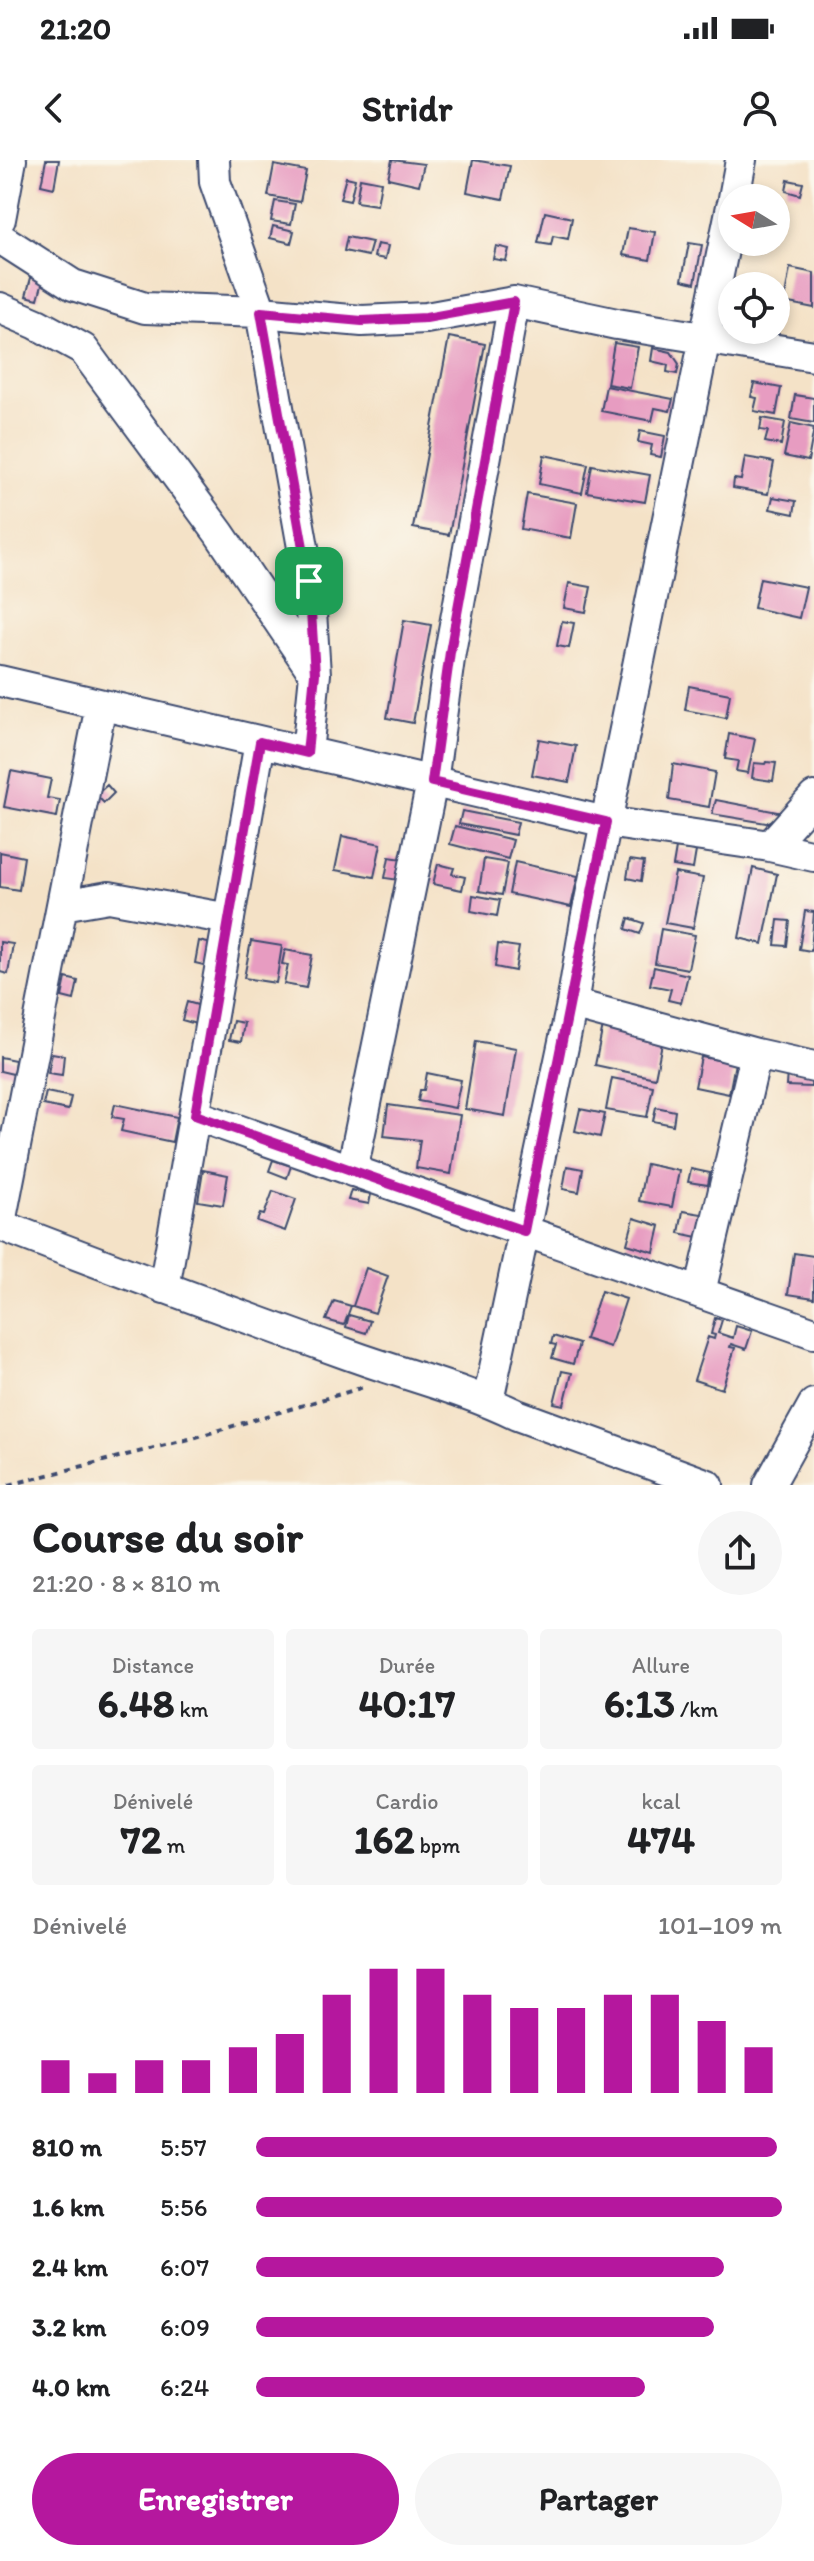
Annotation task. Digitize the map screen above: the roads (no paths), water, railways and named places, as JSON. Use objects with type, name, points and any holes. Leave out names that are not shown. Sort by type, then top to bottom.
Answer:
[{"type":"street","points":[[0,219],[11,160]]},
{"type":"street","points":[[214,160],[215,182],[261,312],[309,581],[315,674],[307,753]]},
{"type":"street","points":[[737,184],[741,160]]},
{"type":"street","points":[[0,238],[73,285],[145,308],[261,312],[362,321],[426,318],[514,302],[617,324],[814,356]]},
{"type":"street","points":[[488,1401],[572,1004],[606,822],[722,256]]},
{"type":"street","points":[[352,1171],[432,782],[450,652],[514,302]]},
{"type":"street","points":[[0,308],[83,349],[219,533],[315,674]]},
{"type":"street","points":[[0,681],[606,822],[770,846],[814,856]]},
{"type":"street","points":[[101,705],[0,1224],[164,1288],[405,1375],[488,1401],[517,1415],[708,1485]]},
{"type":"street","points":[[164,1288],[260,742]]},
{"type":"street","points":[[770,846],[814,797]]},
{"type":"street","points":[[62,905],[109,897],[229,919]]},
{"type":"street","points":[[572,1004],[814,1067]]},
{"type":"street","points":[[700,1292],[756,1054]]},
{"type":"street","points":[[195,1115],[814,1333]]},
{"type":"street","points":[[769,1485],[814,1404]]}]
